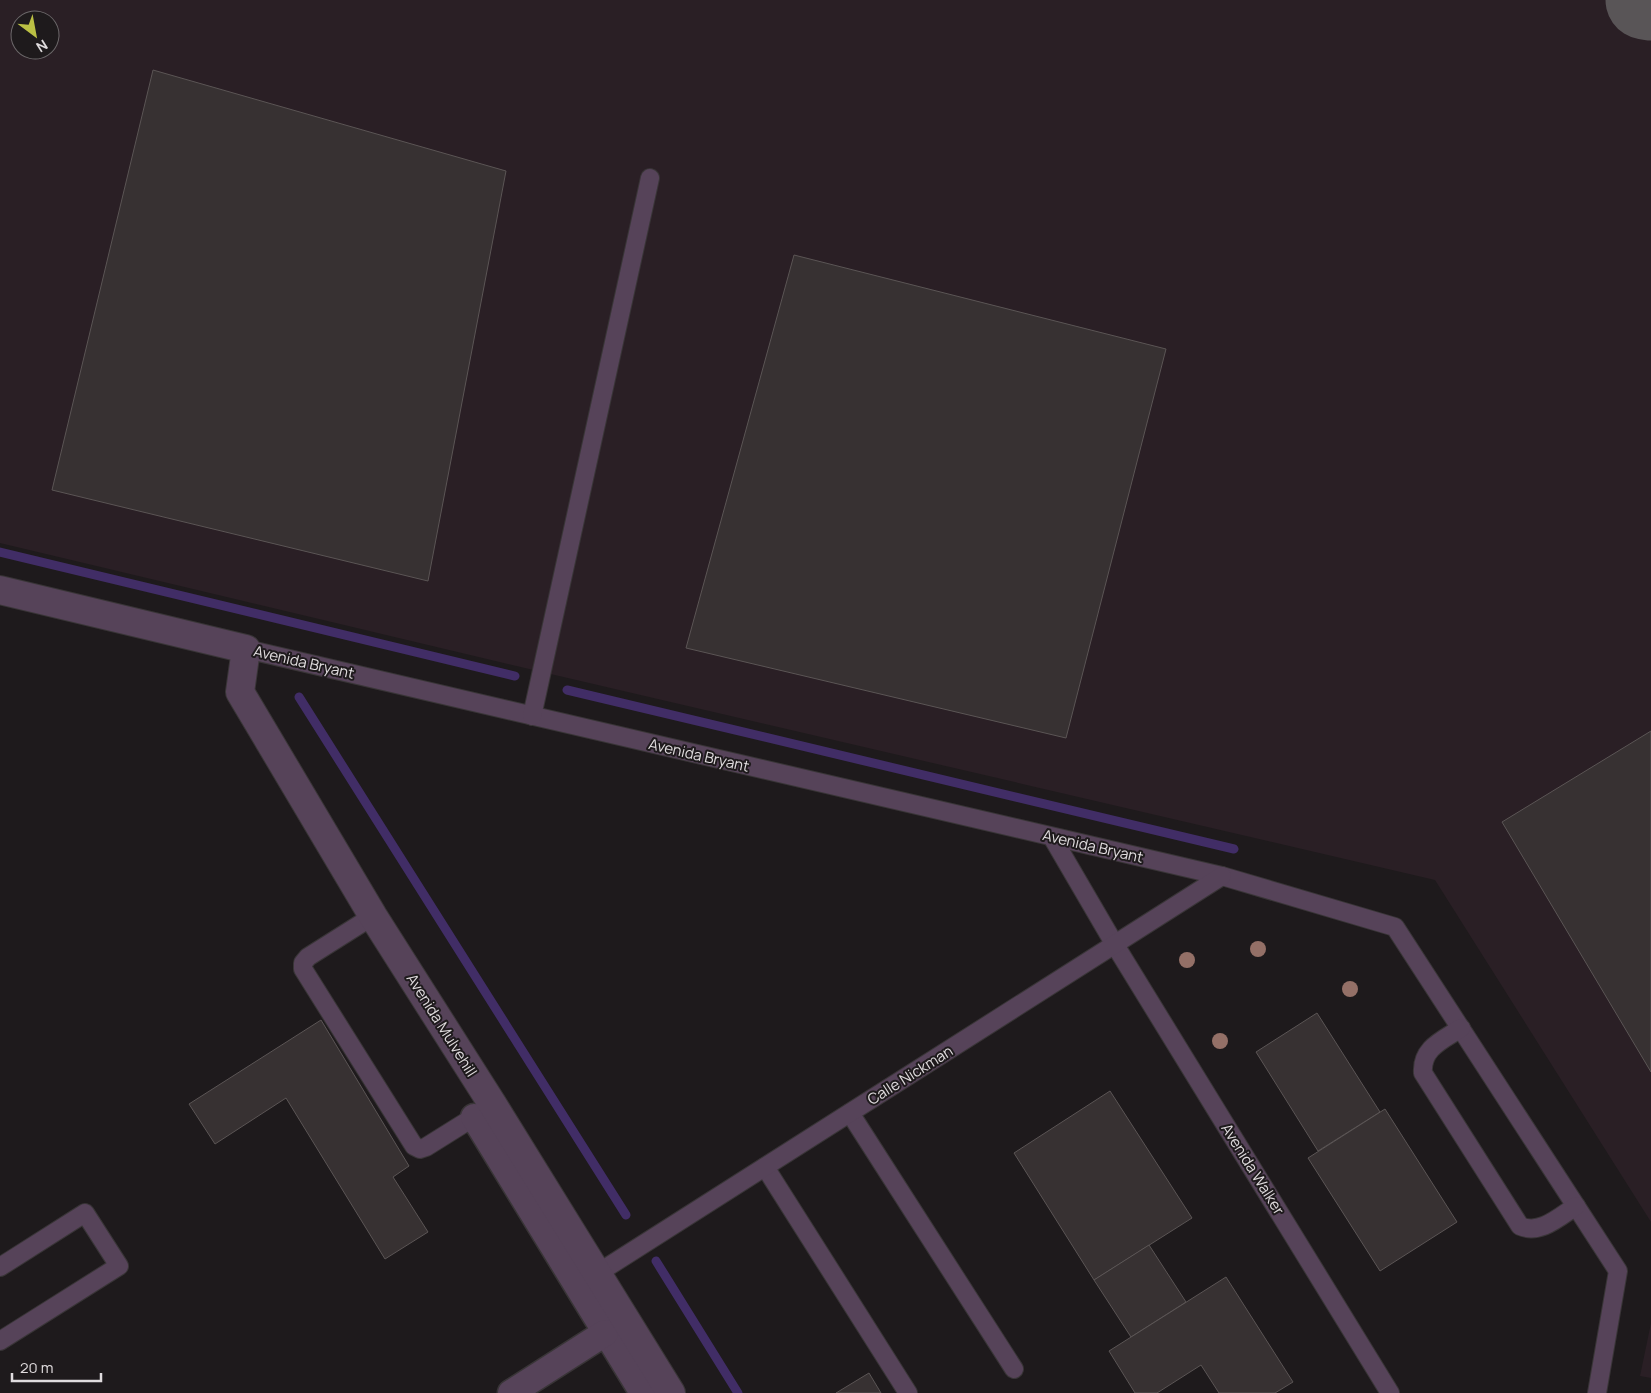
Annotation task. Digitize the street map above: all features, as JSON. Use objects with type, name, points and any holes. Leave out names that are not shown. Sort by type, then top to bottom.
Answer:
[{"type":"street","name":"Avenida Bryant","points":[[0,590],[246,649]]},
{"type":"street","name":"Avenida Mulvehill","points":[[246,649],[240,692],[373,916],[484,1111],[598,1273],[671,1393]]},
{"type":"street","points":[[484,1111],[605,1333],[643,1393]]},
{"type":"street","points":[[511,1393],[605,1333]]},
{"type":"lane","points":[[532,716],[650,178]]},
{"type":"lane","name":"Avenida Bryant","points":[[246,649],[1222,876],[1395,927],[1461,1028]]},
{"type":"lane","name":"Avenida Walker","points":[[1052,837],[1115,945],[1390,1393]]},
{"type":"lane","name":"Calle Nickman","points":[[598,1273],[1222,876]]},
{"type":"lane","points":[[373,916],[308,957],[303,963],[303,969],[414,1146],[420,1149],[426,1147],[484,1111]]},
{"type":"lane","points":[[1576,1206],[1545,1226],[1528,1230],[1520,1226],[1423,1073],[1426,1054],[1431,1048],[1461,1028],[1618,1271],[1602,1392]]},
{"type":"lane","points":[[850,1113],[1014,1369]]},
{"type":"lane","points":[[765,1167],[908,1393]]},
{"type":"lane","points":[[0,1267],[85,1213],[119,1266],[0,1341]]},
{"type":"shaded area","points":[[0,0],[1651,0],[1651,1222],[1435,880],[542,672],[0,543]]},
{"type":"shaded area","points":[[1651,1323],[1651,1378],[1640,1376]]},
{"type":"building","points":[[153,70],[506,171],[428,581],[52,490]]},
{"type":"building","points":[[794,255],[1166,349],[1066,738],[686,648]]},
{"type":"building","points":[[1651,731],[1651,1072],[1502,822]]},
{"type":"building","points":[[1317,1013],[1380,1112],[1318,1151],[1256,1052]]},
{"type":"building","points":[[321,1020],[409,1166],[393,1177],[428,1232],[385,1259],[286,1098],[215,1144],[189,1104]]},
{"type":"building","points":[[1110,1091],[1192,1218],[1094,1280],[1014,1153]]},
{"type":"building","points":[[1385,1109],[1457,1222],[1380,1271],[1308,1158]]},
{"type":"building","points":[[1149,1245],[1186,1302],[1131,1337],[1094,1280]]},
{"type":"building","points":[[1226,1277],[1293,1382],[1275,1393],[1219,1393],[1201,1365],[1157,1393],[1135,1393],[1109,1351]]},
{"type":"building","points":[[869,1373],[881,1393],[836,1393]]},
{"type":"waterway","points":[[0,552],[515,676]]},
{"type":"waterway","points":[[567,690],[1234,849]]},
{"type":"waterway","points":[[299,697],[626,1215]]},
{"type":"waterway","points":[[656,1261],[738,1393]]},
{"type":"taxiway","points":[[1645,0],[1651,1]]}]
